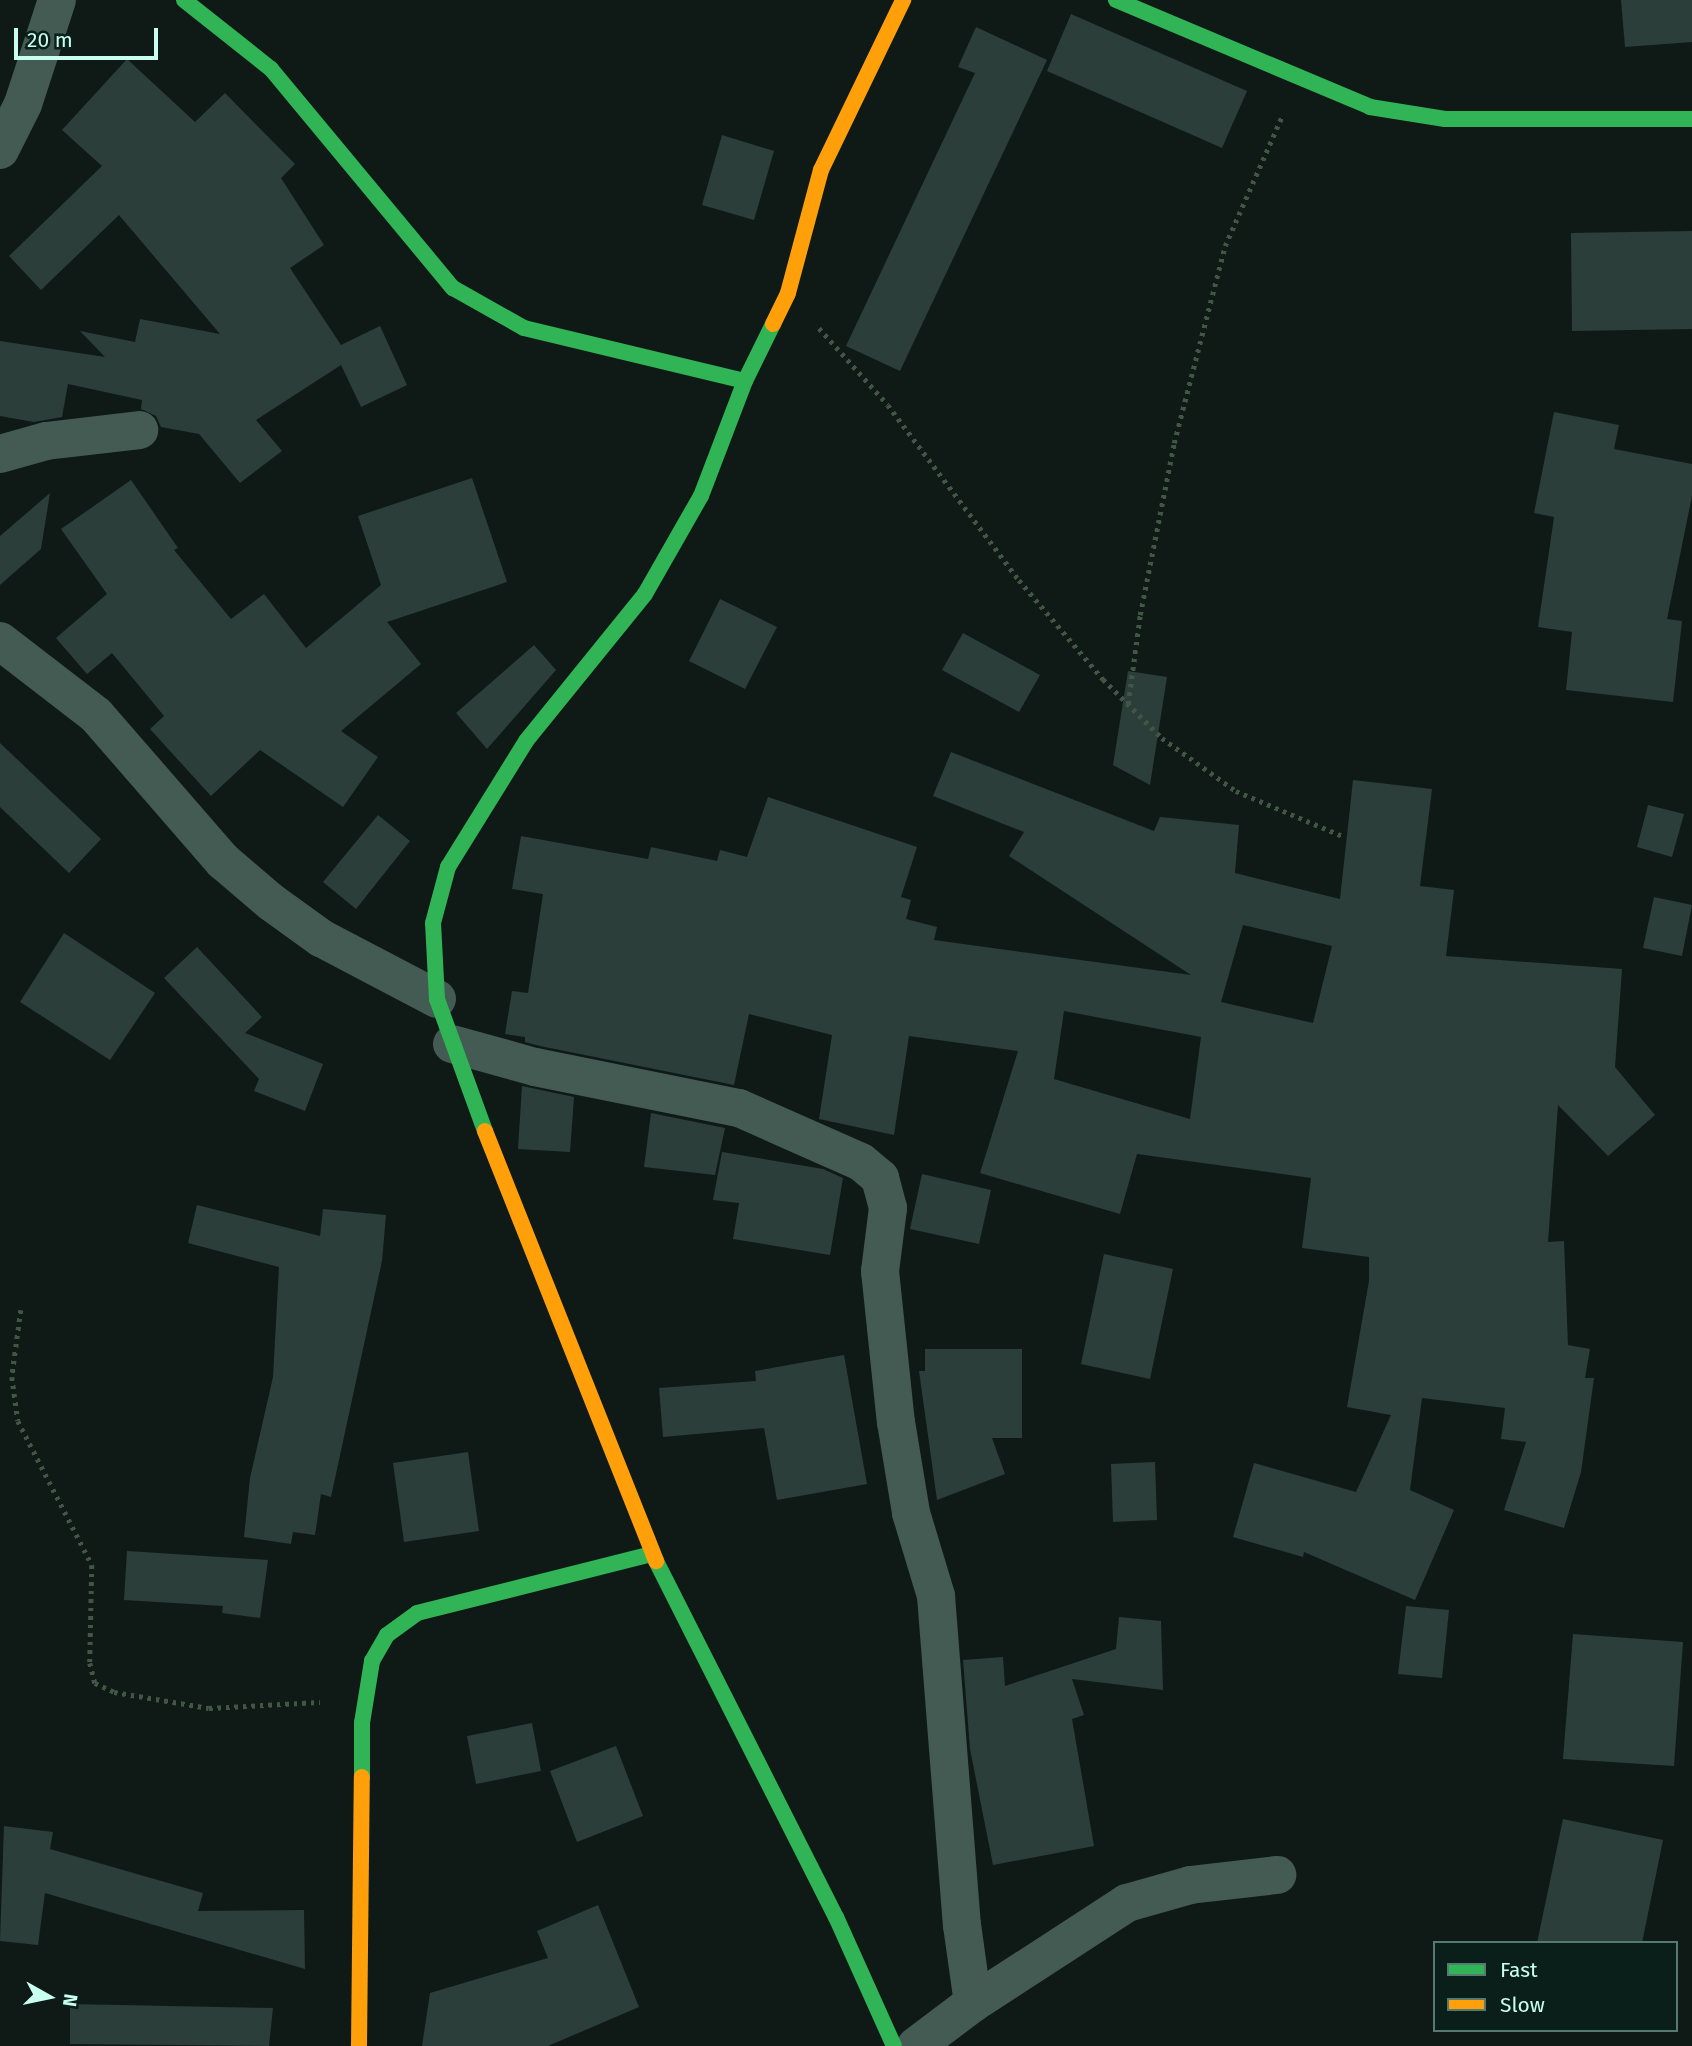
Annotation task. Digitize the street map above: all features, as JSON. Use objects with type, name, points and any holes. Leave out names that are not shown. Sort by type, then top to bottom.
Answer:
[{"type":"street","points":[[0,150],[23,103],[57,0]]},
{"type":"street","points":[[184,0],[271,69],[453,288],[524,328],[745,381]]},
{"type":"street","points":[[894,2046],[836,1917],[652,1554],[452,1044],[437,999],[433,923],[448,867],[526,741],[645,593],[701,496],[745,381],[788,293],[821,170],[903,0]]},
{"type":"street","points":[[1116,0],[1298,80],[1370,107],[1445,119],[1692,119]]},
{"type":"street","points":[[0,454],[46,441],[139,430]]},
{"type":"street","points":[[0,641],[96,715],[223,861],[271,902],[321,939],[437,999]]},
{"type":"street","points":[[452,1044],[535,1068],[739,1108],[861,1162],[880,1178],[888,1208],[880,1271],[896,1422],[911,1514],[936,1595],[962,1925],[973,2003]]},
{"type":"street","points":[[359,2046],[362,1723],[377,1652],[387,1635],[417,1613],[652,1554]]},
{"type":"street","points":[[916,2046],[973,2003],[1127,1903],[1190,1885],[1278,1875]]},
{"type":"path","points":[[1128,704],[1140,615],[1171,456],[1225,246],[1298,80]]},
{"type":"path","points":[[788,293],[888,405],[1019,580],[1128,704],[1162,738],[1236,791],[1345,837]]},
{"type":"path","points":[[21,1310],[12,1377],[18,1421],[92,1565],[90,1663],[95,1683],[114,1692],[209,1708],[366,1698]]},
{"type":"building","points":[[1621,0],[1692,0],[1692,42],[1625,47]]},
{"type":"building","points":[[1071,14],[1247,91],[1222,148],[1047,71]]},
{"type":"building","points":[[976,27],[1047,60],[900,371],[846,346],[975,73],[958,67]]},
{"type":"building","points":[[127,59],[195,122],[225,93],[295,164],[281,178],[324,245],[290,268],[341,345],[380,326],[407,385],[361,407],[341,365],[256,420],[282,451],[240,483],[199,434],[161,427],[156,416],[141,409],[142,400],[68,384],[62,417],[34,422],[0,416],[0,341],[105,357],[80,331],[135,342],[140,319],[220,334],[119,215],[41,290],[9,256],[102,166],[62,130]]},
{"type":"building","points":[[722,135],[774,151],[754,220],[702,205]]},
{"type":"building","points":[[1692,231],[1692,329],[1572,331],[1571,233]]},
{"type":"building","points":[[1554,412],[1619,425],[1614,449],[1692,464],[1692,496],[1667,619],[1682,621],[1673,702],[1566,690],[1572,632],[1538,627],[1554,517],[1534,513]]},
{"type":"building","points":[[472,478],[507,582],[387,622],[421,664],[341,731],[378,757],[343,807],[260,750],[211,796],[150,729],[164,716],[112,653],[87,674],[56,638],[107,594],[61,529],[131,480],[178,548],[174,550],[231,619],[264,594],[306,648],[381,585],[358,516]]},
{"type":"building","points":[[50,493],[41,549],[0,585],[0,536]]},
{"type":"building","points":[[720,599],[777,627],[745,689],[689,661]]},
{"type":"building","points":[[963,633],[1040,675],[1019,712],[942,670]]},
{"type":"building","points":[[534,645],[556,670],[487,749],[456,713]]},
{"type":"building","points":[[1128,671],[1167,677],[1150,785],[1113,765]]},
{"type":"building","points":[[0,743],[101,839],[69,873],[0,807]]},
{"type":"building","points":[[951,752],[1154,831],[1160,817],[1239,825],[1235,873],[1340,899],[1353,780],[1432,789],[1420,886],[1454,890],[1446,956],[1622,969],[1615,1067],[1655,1115],[1608,1156],[1558,1105],[1548,1242],[1564,1241],[1568,1345],[1590,1349],[1585,1378],[1594,1378],[1581,1472],[1564,1528],[1504,1510],[1526,1442],[1501,1439],[1505,1408],[1422,1398],[1410,1490],[1454,1510],[1415,1600],[1304,1552],[1303,1557],[1233,1537],[1254,1463],[1356,1492],[1391,1415],[1347,1407],[1369,1281],[1369,1257],[1302,1248],[1311,1178],[1137,1154],[1120,1214],[980,1173],[1018,1051],[909,1036],[894,1135],[819,1119],[832,1035],[749,1014],[734,1085],[540,1046],[525,1042],[525,1037],[505,1034],[512,991],[528,993],[543,894],[512,889],[521,836],[648,859],[651,847],[717,861],[720,850],[747,857],[768,797],[917,847],[901,897],[911,900],[906,919],[937,927],[934,940],[1191,975],[1009,856],[1024,832],[933,796]],"holes":[[[1243,925],[1332,946],[1313,1023],[1221,1002]],[[1064,1011],[1201,1037],[1190,1119],[1054,1079]]]},
{"type":"building","points":[[1648,805],[1684,814],[1672,857],[1637,847]]},
{"type":"building","points":[[378,815],[410,841],[356,909],[323,882]]},
{"type":"building","points":[[1654,897],[1692,905],[1682,956],[1643,948]]},
{"type":"building","points":[[64,933],[155,993],[110,1060],[20,1002]]},
{"type":"building","points":[[197,947],[262,1017],[245,1033],[323,1064],[305,1111],[254,1091],[259,1079],[164,978]]},
{"type":"building","points":[[522,1086],[574,1097],[570,1152],[518,1149]]},
{"type":"building","points":[[651,1113],[725,1128],[715,1175],[644,1167]]},
{"type":"building","points":[[722,1152],[823,1169],[843,1178],[830,1255],[733,1239],[739,1203],[713,1200]]},
{"type":"building","points":[[922,1174],[991,1190],[979,1244],[910,1229]]},
{"type":"building","points":[[197,1205],[320,1236],[323,1209],[386,1215],[382,1261],[331,1497],[321,1494],[315,1535],[293,1532],[291,1544],[244,1537],[250,1478],[273,1377],[279,1267],[188,1243]]},
{"type":"building","points":[[1104,1254],[1173,1269],[1150,1379],[1081,1364]]},
{"type":"building","points":[[925,1349],[1022,1349],[1022,1438],[992,1438],[1005,1474],[937,1500],[919,1371],[925,1371]]},
{"type":"building","points":[[844,1355],[867,1484],[777,1500],[764,1428],[663,1437],[659,1388],[756,1381],[755,1371]]},
{"type":"building","points":[[468,1452],[479,1531],[404,1542],[393,1463]]},
{"type":"building","points":[[1155,1462],[1157,1520],[1113,1522],[1111,1464]]},
{"type":"building","points":[[127,1551],[268,1560],[260,1618],[222,1613],[223,1606],[124,1600]]},
{"type":"building","points":[[1406,1606],[1449,1610],[1442,1678],[1398,1674]]},
{"type":"building","points":[[1119,1617],[1161,1621],[1163,1690],[1072,1679],[1084,1715],[1072,1719],[1094,1846],[993,1865],[970,1749],[963,1660],[1003,1657],[1005,1686],[1116,1649]]},
{"type":"building","points":[[1573,1634],[1683,1642],[1674,1766],[1563,1759]]},
{"type":"building","points":[[532,1723],[541,1771],[476,1784],[467,1736]]},
{"type":"building","points":[[616,1746],[643,1816],[577,1842],[550,1771]]},
{"type":"building","points":[[1563,1819],[1663,1840],[1642,1941],[1537,1941]]},
{"type":"building","points":[[4,1826],[53,1832],[50,1849],[203,1893],[198,1911],[304,1910],[305,1969],[45,1893],[38,1945],[0,1941]]},
{"type":"building","points":[[598,1905],[639,2007],[548,2046],[422,2046],[430,1993],[548,1958],[537,1931]]},
{"type":"building","points":[[70,2004],[273,2008],[269,2046],[70,2044]]},
{"type":"traffic: fast","points":[[184,0],[271,69],[453,288],[524,328],[745,381]]},
{"type":"traffic: fast","points":[[1116,0],[1370,107],[1445,119],[1692,119]]},
{"type":"traffic: fast","points":[[485,1131],[437,999],[433,923],[448,867],[526,741],[645,594],[701,496],[745,381],[773,324]]},
{"type":"traffic: fast","points":[[362,1777],[362,1723],[372,1661],[387,1635],[417,1613],[652,1554]]},
{"type":"traffic: fast","points":[[656,1561],[836,1917],[894,2046]]},
{"type":"traffic: slow","points":[[773,324],[788,293],[821,170],[903,0]]},
{"type":"traffic: slow","points":[[485,1131],[656,1561]]},
{"type":"traffic: slow","points":[[359,2046],[362,1777]]}]
